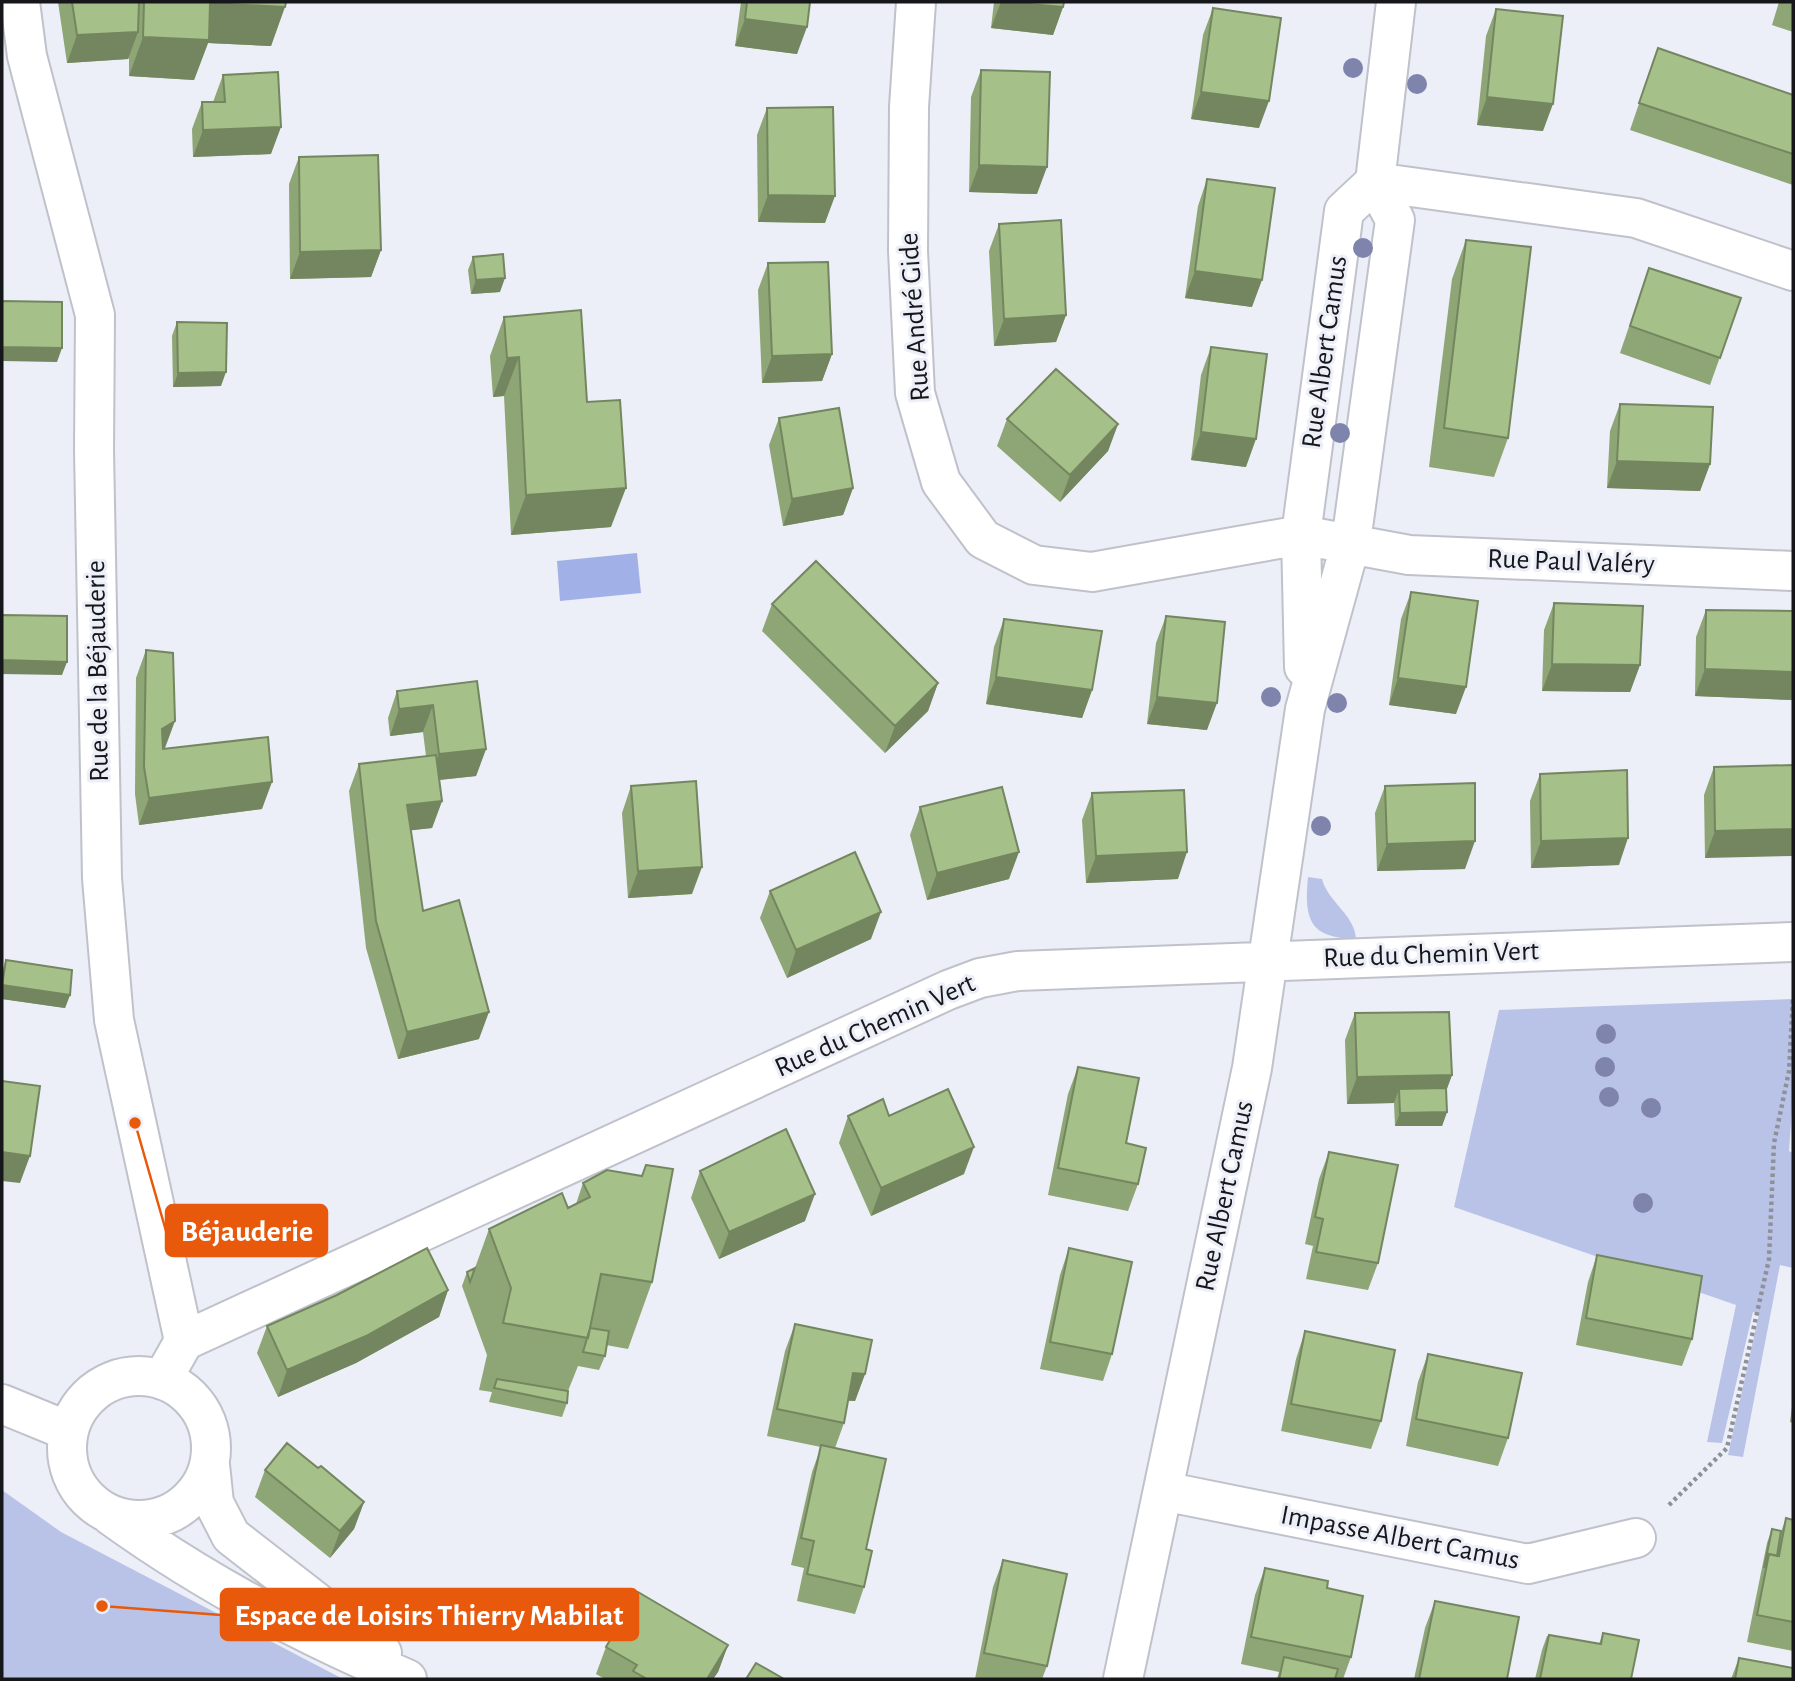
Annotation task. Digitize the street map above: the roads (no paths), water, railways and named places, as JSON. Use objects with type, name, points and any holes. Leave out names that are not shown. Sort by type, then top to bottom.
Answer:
[{"type":"street","name":"Rue de la Béjauderie","points":[[20,2],[27,56],[95,315],[94,450],[101,851],[113,1007],[184,1341]]},
{"type":"street","name":"Rue André Gide","points":[[916,2],[909,107],[908,251],[915,393],[941,482],[948,492],[983,539],[1034,565],[1092,572],[1301,535]]},
{"type":"street","points":[[1396,2],[1375,182],[1636,218],[1793,271]]},
{"type":"street","name":"Rue Albert Camus","points":[[1123,1679],[1252,1068],[1305,709],[1351,542],[1395,220],[1375,182],[1344,211],[1301,535],[1305,709]]},
{"type":"street","points":[[1301,535],[1351,542]]},
{"type":"street","name":"Rue Paul Valéry","points":[[1351,542],[1409,555],[1793,571]]},
{"type":"street","name":"Rue du Chemin Vert","points":[[184,1341],[969,982],[1018,971],[1793,942]]},
{"type":"street","points":[[162,1380],[184,1341]]},
{"type":"street","points":[[407,1679],[339,1651],[234,1593],[156,1548],[87,1499],[74,1479],[67,1455],[68,1431],[78,1409],[94,1392],[115,1380],[139,1376],[162,1380],[186,1392],[202,1413],[211,1438],[210,1465],[214,1503],[232,1536],[413,1679]]},
{"type":"street","points":[[2,1404],[68,1431]]},
{"type":"street","points":[[108,1513],[131,1520],[156,1519],[180,1508],[199,1489],[210,1465]]},
{"type":"street","name":"Impasse Albert Camus","points":[[1163,1491],[1528,1564],[1636,1538]]},
{"type":"place","name":"Béjauderie","points":[[135,1123]]},
{"type":"place","name":"Espace de Loisirs Thierry Mabilat","points":[[102,1606]]}]
